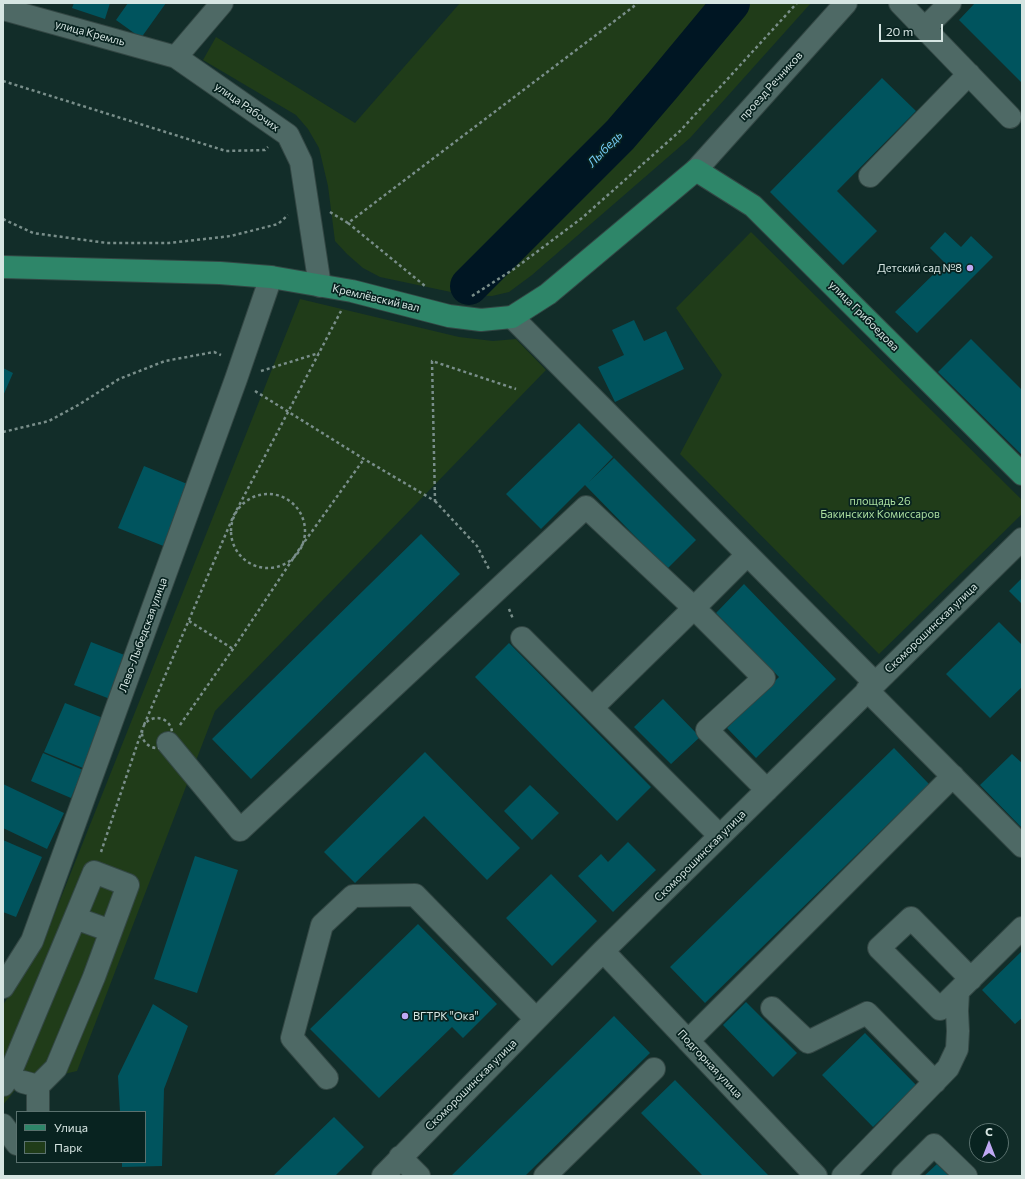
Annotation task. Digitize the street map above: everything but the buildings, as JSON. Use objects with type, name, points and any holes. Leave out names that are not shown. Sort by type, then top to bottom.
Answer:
[{"type":"main road","name":"Кремлёвский вал","points":[[3,267],[220,273],[271,277],[352,291],[449,316],[481,320],[512,318],[548,294],[696,170]]},
{"type":"main road","name":"улица Грибоедова","points":[[696,170],[753,206],[1022,474]]},
{"type":"street","points":[[176,57],[222,3]]},
{"type":"street","name":"проезд Речников","points":[[696,170],[846,3]]},
{"type":"street","points":[[900,3],[1010,117]]},
{"type":"street","points":[[925,28],[950,3]]},
{"type":"street","name":"улица Кремль","points":[[3,9],[176,57]]},
{"type":"street","name":"улица Рабочих","points":[[176,57],[288,135],[301,162],[320,286]]},
{"type":"street","points":[[870,176],[969,74]]},
{"type":"street","name":"Лево-Лыбедская улица","points":[[3,987],[32,941],[239,370],[271,277]]},
{"type":"street","points":[[512,318],[747,555],[953,776],[1022,846]]},
{"type":"street","points":[[173,735],[240,830],[586,507],[694,608],[764,678],[707,730],[767,790]]},
{"type":"street","name":"Скоморошинская улица","points":[[383,1176],[603,951],[1022,539]]},
{"type":"street","points":[[592,708],[747,555]]},
{"type":"street","points":[[522,638],[720,836]]},
{"type":"street","points":[[688,1041],[953,776]]},
{"type":"street","points":[[38,1086],[6,1082],[94,872],[128,885],[94,977],[56,1068],[38,1086],[38,1111]]},
{"type":"street","points":[[327,1078],[292,1038],[322,925],[353,896],[415,895],[536,1019]]},
{"type":"street","points":[[75,918],[111,931]]},
{"type":"street","points":[[843,1176],[899,1110],[934,1082],[948,1068],[957,1049],[957,1011],[964,985],[1022,928]]},
{"type":"street","name":"Подгорная улица","points":[[603,951],[816,1176]]},
{"type":"street","points":[[772,1008],[808,1042],[867,1013],[934,1082]]},
{"type":"street","points":[[545,1176],[654,1069]]},
{"type":"street","points":[[3,1125],[16,1143]]},
{"type":"street","points":[[903,1176],[934,1144],[966,1176]]},
{"type":"street","points":[[400,1157],[419,1176]]},
{"type":"path","points":[[348,223],[638,3]]},
{"type":"path","points":[[469,298],[514,269],[582,218],[680,131],[797,3]]},
{"type":"path","points":[[3,81],[226,151],[265,150],[288,135]]},
{"type":"path","points":[[3,219],[33,233],[107,243],[170,243],[231,236],[278,224],[307,198],[348,223],[428,288]]},
{"type":"path","points":[[144,726],[233,517],[352,291]]},
{"type":"path","points":[[3,432],[49,421],[80,404],[119,379],[165,361],[214,352],[239,370],[288,412],[435,501],[477,546],[499,588],[522,638]]},
{"type":"path","points":[[239,370],[319,354]]},
{"type":"path","points":[[435,501],[432,361],[516,389]]},
{"type":"path","points":[[173,735],[233,649],[300,548],[304,537],[304,525],[301,514],[294,504],[284,497],[273,494],[261,494],[249,498],[239,506],[233,517],[230,530],[232,542],[238,553],[247,562],[259,566],[271,568],[283,564],[293,558],[300,548],[364,459]]},
{"type":"path","points":[[189,621],[233,649]]},
{"type":"path","points":[[94,872],[142,730]]},
{"type":"green space","points":[[460,3],[811,3],[690,138],[532,275],[509,292],[492,296],[465,295],[380,277],[363,268],[335,241],[328,186],[319,148],[308,129],[296,115],[203,60],[216,37],[355,123]]},
{"type":"green space","name":"площадь 26 Бакинских Комиссаров","points":[[751,232],[1022,500],[1022,514],[879,654],[680,454],[722,375],[676,308]]},
{"type":"green space","points":[[300,299],[459,337],[493,341],[516,339],[546,370],[215,711],[77,1071],[20,1084],[3,1105],[3,1005],[42,945]]},
{"type":"waterway","name":"Лыбедь","points":[[469,286],[620,135],[731,3]]},
{"type":"place","name":"Детский сад №8","points":[[970,268]]},
{"type":"place","name":"ВГТРК \"Ока\"","points":[[405,1016]]}]
